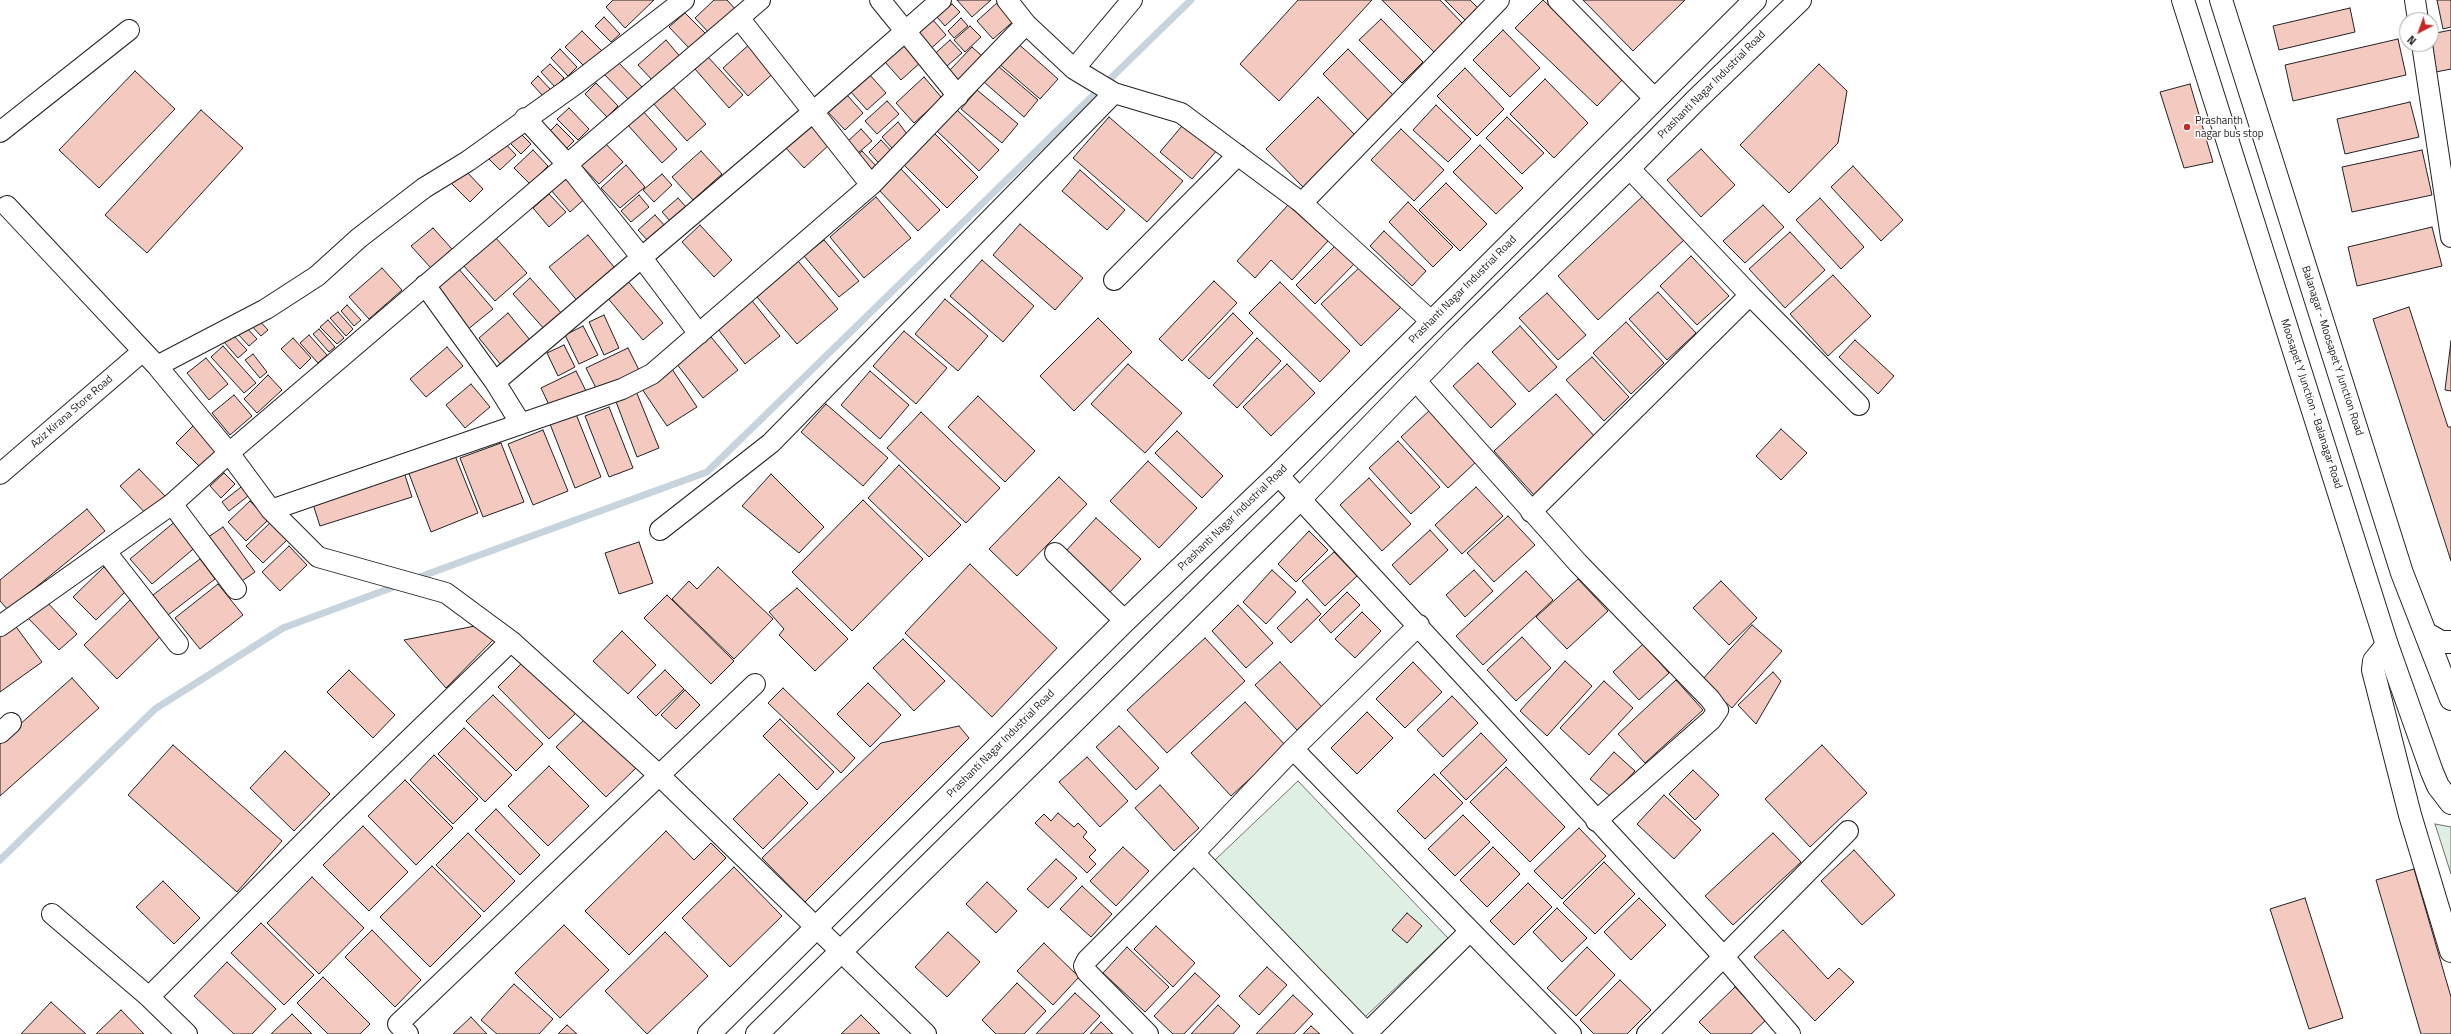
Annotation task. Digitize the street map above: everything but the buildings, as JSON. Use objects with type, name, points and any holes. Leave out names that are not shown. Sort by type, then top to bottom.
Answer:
[{"type":"main road","name":"Prashanti Nagar Industrial Road","points":[[709,1034],[1125,621],[1278,475],[1654,98],[1754,0]]},
{"type":"main road","name":"Prashanti Nagar Industrial Road","points":[[758,1034],[841,953],[951,841],[1301,498],[1415,380],[1629,168],[1694,101],[1800,0]]},
{"type":"main road","name":"Moosapet Y Junction - Balanagar Road","points":[[2183,0],[2387,645],[2432,772],[2438,786],[2451,803]]},
{"type":"main road","name":"Balanagar - Moosapet Y Junction Road","points":[[2221,0],[2400,565],[2451,699]]},
{"type":"main road","points":[[2427,634],[2441,642],[2451,642]]},
{"type":"main road","points":[[2387,645],[2374,661],[2373,670],[2410,816],[2451,951]]},
{"type":"street","points":[[157,366],[266,309],[317,276],[359,238],[424,188],[468,161],[525,118],[577,83],[684,0]]},
{"type":"street","points":[[0,626],[172,504],[229,453],[425,285],[760,0]]},
{"type":"street","points":[[880,0],[958,96]]},
{"type":"street","points":[[495,382],[813,112],[941,0]]},
{"type":"street","points":[[1007,0],[1026,24],[1074,69],[1111,91],[1181,113],[1302,203],[1432,322]]},
{"type":"street","points":[[1074,69],[1132,0]]},
{"type":"street","points":[[1302,203],[1499,0]]},
{"type":"street","points":[[1558,0],[1654,98]]},
{"type":"street","points":[[2415,0],[2417,12]]},
{"type":"street","points":[[739,18],[871,185]]},
{"type":"street","points":[[271,510],[622,389],[652,374],[871,185],[1026,24]]},
{"type":"street","points":[[0,132],[129,30]]},
{"type":"street","points":[[2423,52],[2451,237]]},
{"type":"street","points":[[660,530],[771,443],[1111,91]]},
{"type":"street","points":[[525,118],[567,164],[642,258],[699,334]]},
{"type":"street","points":[[1114,280],[1238,155]]},
{"type":"street","points":[[1629,168],[1750,295],[1859,406]]},
{"type":"street","points":[[2,205],[157,366],[229,453],[271,510],[318,558],[446,593],[511,641],[660,776],[816,929],[926,1034]]},
{"type":"street","points":[[425,285],[495,382],[521,424]]},
{"type":"street","points":[[1531,512],[1750,295]]},
{"type":"street","name":"Aziz Kirana Store Road","points":[[0,474],[143,351]]},
{"type":"street","points":[[1415,380],[1531,512],[1578,563],[1710,699],[1718,710],[1711,720],[1596,821]]},
{"type":"street","points":[[1278,475],[1419,625],[1596,821],[1723,956],[1790,1034]]},
{"type":"street","points":[[172,504],[236,589]]},
{"type":"street","points":[[106,552],[178,644]]},
{"type":"street","points":[[1055,553],[1125,621]]},
{"type":"street","points":[[1148,1034],[1087,972],[1084,966],[1087,960],[1194,853],[1294,749],[1419,625]]},
{"type":"street","points":[[149,997],[331,815],[511,641]]},
{"type":"street","points":[[398,1031],[755,684]]},
{"type":"street","points":[[1294,749],[1571,1034]]},
{"type":"street","points":[[1647,1034],[1848,831]]},
{"type":"street","points":[[1194,853],[1368,1034],[1470,930]]},
{"type":"street","points":[[52,914],[149,997],[187,1034]]},
{"type":"green space","points":[[1298,781],[1448,938],[1365,1017],[1215,860]]},
{"type":"green space","points":[[2435,824],[2451,827],[2451,874]]},
{"type":"waterway","points":[[414,579],[707,472],[1191,0]]},
{"type":"waterway","points":[[0,860],[155,709],[283,628],[399,585]]},
{"type":"place","name":"Prashanth nagar bus stop","points":[[2187,127]]}]
